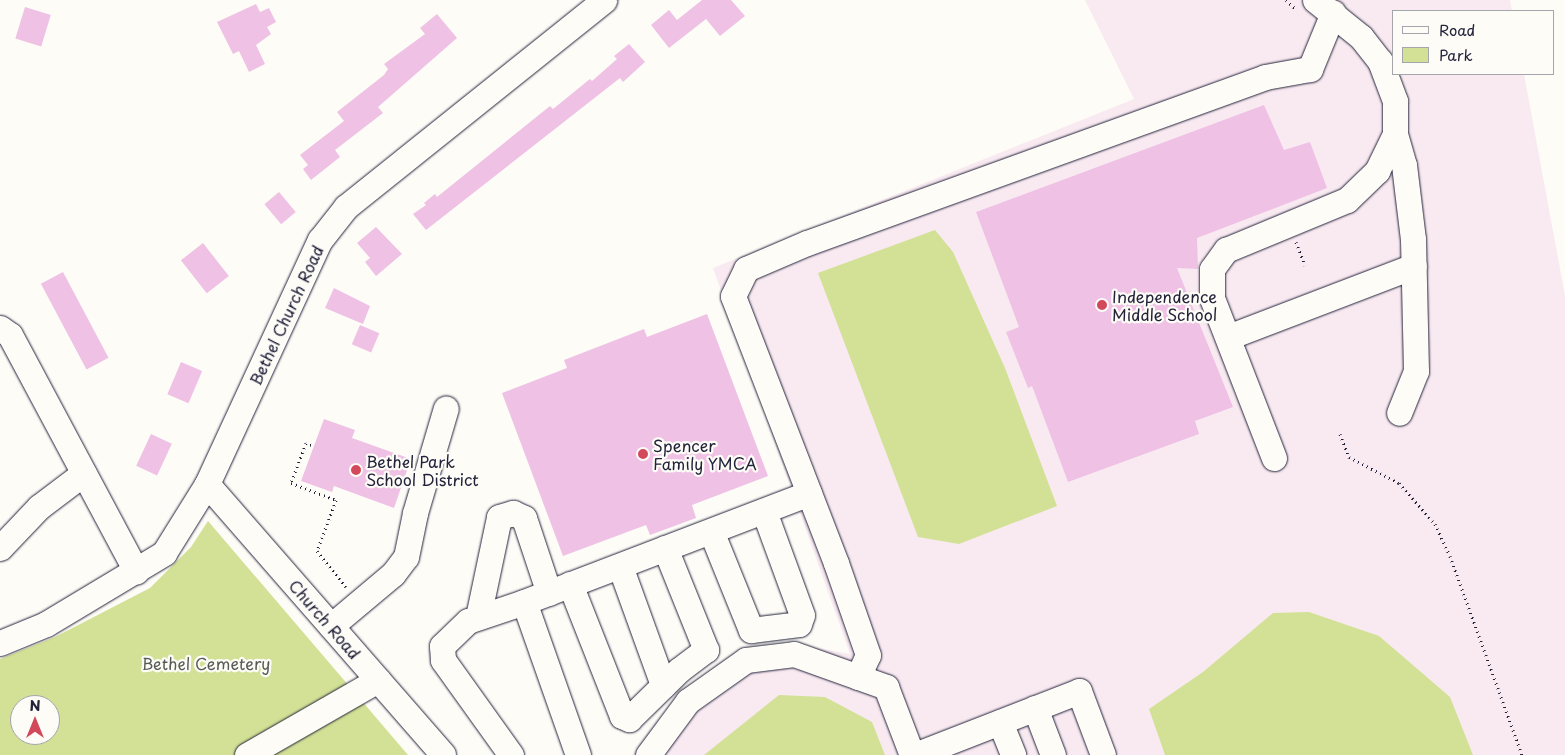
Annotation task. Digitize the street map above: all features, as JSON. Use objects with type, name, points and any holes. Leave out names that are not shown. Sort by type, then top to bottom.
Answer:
[{"type":"street","name":"Bethel Church Road","points":[[0,643],[46,624],[164,553],[206,484],[320,240],[346,207],[604,0]]},
{"type":"street","points":[[858,677],[868,655],[809,493],[733,296],[746,269],[806,243],[1265,78],[1310,69],[1324,7],[1361,37],[1380,61],[1395,101],[1395,134],[1404,165],[1414,266],[1412,322],[1416,371],[1399,413]]},
{"type":"street","points":[[1274,458],[1212,298],[1212,269],[1226,250],[1347,200],[1377,171],[1395,134]]},
{"type":"street","points":[[1228,337],[1414,266]]},
{"type":"street","points":[[0,328],[10,336],[136,571]]},
{"type":"street","points":[[331,626],[393,574],[406,557],[415,513],[446,408]]},
{"type":"street","points":[[0,548],[39,507],[84,473]]},
{"type":"street","name":"Church Road","points":[[206,484],[443,755]]},
{"type":"street","points":[[511,755],[442,660],[442,646],[468,621],[560,589],[809,493]]},
{"type":"street","points":[[711,531],[751,630],[799,624],[802,615],[764,511]]},
{"type":"street","points":[[478,618],[499,517],[512,513],[524,518],[623,718],[634,717],[663,685],[706,650],[665,548]]},
{"type":"street","points":[[620,566],[663,685]]},
{"type":"street","points":[[524,602],[578,755]]},
{"type":"street","points":[[648,755],[688,701],[746,660],[794,654],[886,687],[914,755],[1079,691],[1103,755]]},
{"type":"street","points":[[247,755],[378,680]]},
{"type":"street","points":[[1035,708],[1053,755]]},
{"type":"street","points":[[1000,722],[1004,752]]},
{"type":"path","points":[[1296,240],[1305,264]]},
{"type":"path","points":[[1340,434],[1349,457],[1399,483],[1435,524],[1450,556],[1522,755]]},
{"type":"path","points":[[311,445],[306,443],[291,483],[336,500],[317,551],[358,603]]},
{"type":"shaded area","points":[[1085,0],[1510,0],[1512,10],[1392,10],[1392,75],[1524,75],[1565,296],[1565,755],[632,755],[659,719],[794,644],[850,654],[713,268],[1134,99]]},
{"type":"green space","points":[[935,230],[953,252],[1005,368],[1057,506],[959,544],[918,537],[818,273]]},
{"type":"green space","name":"Bethel Cemetery","points":[[208,521],[408,755],[0,755],[0,659],[55,637],[150,588],[191,547]]},
{"type":"green space","points":[[1309,612],[1379,636],[1450,697],[1473,755],[1165,755],[1149,709],[1203,672],[1273,613]]},
{"type":"green space","points":[[779,695],[825,697],[872,722],[885,755],[704,755]]},
{"type":"building","points":[[702,0],[731,0],[745,16],[720,36],[706,19],[669,48],[651,25],[669,10],[677,20]]},
{"type":"building","points":[[256,4],[260,12],[269,8],[276,22],[267,27],[271,34],[256,45],[265,64],[249,72],[239,51],[233,54],[217,22]]},
{"type":"building","points":[[25,7],[51,15],[41,46],[15,39]]},
{"type":"building","points":[[437,14],[457,38],[378,107],[383,113],[335,150],[340,157],[311,180],[303,169],[308,165],[300,155],[344,121],[337,112],[384,75],[388,69],[384,64],[425,34],[420,28]]},
{"type":"building","points":[[629,44],[645,62],[623,82],[620,78],[426,230],[413,214],[426,205],[424,203],[435,194],[437,197],[550,106],[553,109],[590,79],[592,81],[617,59],[614,56]]},
{"type":"building","name":"Independence Middle School","points":[[1264,105],[1284,150],[1310,142],[1327,188],[1197,238],[1198,269],[1177,268],[1233,407],[1195,421],[1199,434],[1068,482],[1032,386],[1028,388],[1006,332],[1019,327],[976,212]]},
{"type":"building","points":[[279,192],[296,212],[281,224],[264,204]]},
{"type":"building","points":[[376,227],[402,254],[376,276],[365,262],[370,258],[357,243]]},
{"type":"building","points":[[203,243],[229,276],[207,293],[181,260]]},
{"type":"building","points":[[63,272],[109,358],[86,369],[41,284]]},
{"type":"building","points":[[334,288],[370,306],[363,324],[325,308]]},
{"type":"building","points":[[707,314],[768,476],[692,505],[696,518],[650,535],[646,525],[563,556],[502,393],[567,368],[564,360],[644,329],[647,337]]},
{"type":"building","points":[[360,325],[379,333],[371,353],[352,344]]},
{"type":"building","points":[[181,362],[202,371],[188,403],[167,394]]},
{"type":"building","name":"Bethel Park School District","points":[[324,419],[355,430],[352,438],[411,459],[394,508],[334,486],[332,492],[301,481]]},
{"type":"building","points":[[151,434],[172,444],[157,475],[136,466]]},
{"type":"place","name":"Independence Middle School","points":[[1102,305]]},
{"type":"place","name":"Spencer Family YMCA","points":[[643,454]]},
{"type":"place","name":"Bethel Park School District","points":[[356,470]]}]
